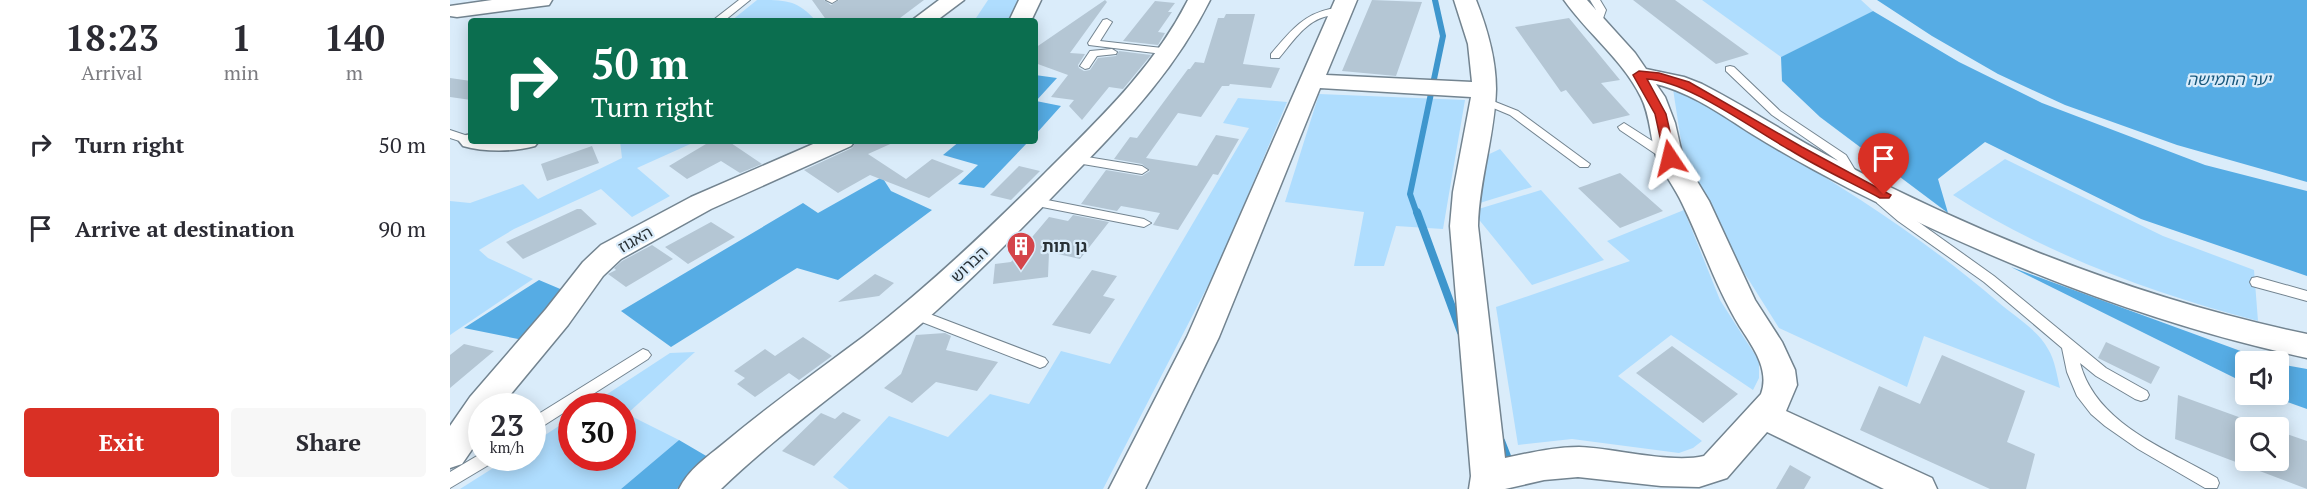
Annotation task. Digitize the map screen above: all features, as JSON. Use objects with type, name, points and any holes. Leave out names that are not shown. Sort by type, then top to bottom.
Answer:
[{"type":"street","points":[[455,10],[541,0]]},
{"type":"street","points":[[926,18],[953,0]]},
{"type":"street","points":[[1021,18],[1030,0]]},
{"type":"street","name":"הברוש","points":[[697,489],[761,432],[914,313],[970,264],[1131,102],[1169,55],[1199,0]]},
{"type":"street","points":[[1465,0],[1481,53],[1484,95],[1466,193],[1464,226],[1488,483],[1544,465],[1578,462],[1661,471],[1699,472],[1715,468],[1775,401],[1781,385],[1779,370],[1771,350],[1741,303],[1695,201],[1670,158],[1660,114],[1639,75],[1597,22],[1575,0]]},
{"type":"street","points":[[1127,489],[1203,337],[1344,6]]},
{"type":"street","points":[[1639,75],[1659,76],[1685,84],[1772,136],[1860,183],[1997,247],[2090,284],[2216,326],[2307,346]]},
{"type":"street","points":[[1313,81],[1484,95]]},
{"type":"street","name":"האגוז","points":[[494,393],[557,317],[593,269],[612,252],[709,199],[835,144]]},
{"type":"street","points":[[1762,415],[1919,489]]},
{"type":"street","name":"האגוז","points":[[450,454],[468,428]]},
{"type":"lane","points":[[721,18],[745,0]]},
{"type":"lane","points":[[1595,0],[1601,10],[1597,22]]},
{"type":"lane","points":[[1275,56],[1305,20],[1344,6]]},
{"type":"lane","points":[[1107,22],[1092,44],[1169,55]]},
{"type":"lane","points":[[1085,66],[1094,53],[1098,52],[1169,55]]},
{"type":"lane","points":[[1730,69],[1776,113],[1842,159],[1860,183],[1903,218],[1989,279],[2101,372],[2141,395]]},
{"type":"lane","points":[[1484,95],[1514,112],[1584,164]]},
{"type":"lane","points":[[1624,127],[1670,158]]},
{"type":"lane","points":[[450,134],[468,140]]},
{"type":"lane","points":[[1075,159],[1142,170]]},
{"type":"lane","points":[[1032,201],[1144,223]]},
{"type":"lane","points":[[2257,282],[2307,296]]},
{"type":"lane","points":[[914,313],[1040,362]]},
{"type":"lane","points":[[2068,345],[2077,379],[2086,397],[2100,413],[2118,428],[2211,483]]},
{"type":"lane","points":[[546,418],[643,355]]},
{"type":"lane","points":[[450,481],[468,470]]},
{"type":"shaded area","points":[[757,0],[776,0],[797,5],[813,18],[735,18]]},
{"type":"shaded area","points":[[988,0],[1018,0],[1009,18],[976,18]]},
{"type":"shaded area","points":[[1702,0],[1861,0],[1873,11],[1781,57]]},
{"type":"shaded area","points":[[1673,89],[1691,96],[1849,193],[1888,218],[1962,273],[2044,342],[2056,368],[2060,388],[1924,336],[1907,387],[1779,328],[1745,274],[1683,154]]},
{"type":"shaded area","points":[[1319,94],[1465,100],[1443,229],[1396,226],[1384,266],[1354,266],[1364,212],[1285,202]]},
{"type":"shaded area","points":[[1238,98],[1287,102],[1218,266],[1103,489],[849,489],[833,477],[889,416],[948,437],[990,394],[1029,404],[1061,351],[1110,364],[1249,128],[1223,123]]},
{"type":"shaded area","points":[[620,144],[690,144],[637,168],[670,196],[632,217],[601,189],[514,229],[479,250],[488,258],[533,279],[450,335],[450,201],[470,203],[523,184],[538,199],[622,158]]},
{"type":"shaded area","points":[[1500,149],[1532,187],[1470,206],[1481,158]]},
{"type":"shaded area","points":[[2005,159],[2163,236],[2254,270],[2258,321],[2178,298],[2100,270],[2025,236],[1953,195]]},
{"type":"shaded area","points":[[1541,190],[1604,260],[1532,285],[1472,211]]},
{"type":"shaded area","points":[[1684,210],[1720,300],[1759,361],[1759,378],[1753,390],[1671,335],[1618,376],[1702,441],[1693,448],[1679,453],[1572,439],[1518,445],[1496,307],[1630,261],[1607,241]]},
{"type":"shaded area","points":[[695,352],[636,406],[636,393],[609,393],[670,353]]},
{"type":"shaded area","points":[[636,418],[679,440],[621,489],[460,489],[488,471],[546,471],[546,434],[558,427],[558,471],[636,471]]},
{"type":"green space","name":"יער החמישה","points":[[1877,0],[2307,0],[2307,182],[2177,145],[2065,105],[1998,74],[1932,36]]},
{"type":"green space","points":[[1873,11],[1959,62],[2042,103],[2205,165],[2307,191],[2307,276],[2141,219],[1985,142],[1938,179],[1948,213],[1820,117],[1782,81],[1781,57]]},
{"type":"green space","points":[[1038,75],[1057,78],[1038,99]]},
{"type":"green space","points":[[1038,101],[1061,106],[1038,132]]},
{"type":"green space","points":[[956,144],[1026,144],[984,188],[958,184],[978,165],[943,155]]},
{"type":"green space","points":[[882,177],[891,191],[932,210],[838,280],[797,268],[671,347],[621,311],[803,203],[818,213]]},
{"type":"green space","points":[[2011,267],[2241,351],[2235,351],[2235,378]]},
{"type":"green space","points":[[539,280],[565,291],[523,340],[464,328]]},
{"type":"green space","points":[[2289,366],[2307,369],[2307,409],[2289,403]]},
{"type":"green space","points":[[679,440],[708,457],[677,489],[621,489]]},
{"type":"building","points":[[812,0],[824,0],[831,5],[839,0],[924,0],[900,18],[825,18]]},
{"type":"building","points":[[1105,0],[1107,2],[1070,53],[1085,54],[1078,65],[1079,68],[1084,71],[1090,70],[1098,58],[1116,56],[1119,51],[1151,55],[1123,89],[1109,87],[1082,120],[1069,106],[1074,100],[1051,97],[1068,75],[1038,64],[1038,46]]},
{"type":"building","points":[[1372,0],[1422,2],[1396,76],[1342,71]]},
{"type":"building","points":[[1633,0],[1675,0],[1749,54],[1716,64]]},
{"type":"building","points":[[1155,1],[1175,3],[1168,12],[1172,12],[1158,32],[1165,33],[1158,45],[1123,41]]},
{"type":"building","points":[[1226,14],[1255,14],[1243,64],[1280,68],[1271,88],[1230,84],[1222,86],[1201,117],[1178,113],[1146,158],[1197,166],[1216,135],[1239,139],[1218,175],[1213,174],[1178,230],[1153,225],[1160,213],[1121,206],[1117,211],[1081,204],[1106,170],[1142,176],[1150,171],[1142,164],[1114,159],[1130,137],[1137,138],[1188,69],[1195,62],[1204,63],[1218,18],[1224,18]]},
{"type":"building","points":[[1569,18],[1620,80],[1601,83],[1630,115],[1593,124],[1566,90],[1561,92],[1515,27]]},
{"type":"building","points":[[450,78],[468,81],[468,100],[450,97]]},
{"type":"building","points":[[706,144],[732,144],[762,164],[740,173],[721,161],[687,179],[669,166]]},
{"type":"building","points":[[855,144],[890,144],[868,154],[906,179],[932,159],[964,171],[929,198],[870,175],[838,193],[804,170],[852,148]]},
{"type":"building","points":[[592,146],[599,163],[547,181],[541,164]]},
{"type":"building","points":[[1019,166],[1040,171],[1011,200],[990,195]]},
{"type":"building","points":[[1620,173],[1663,211],[1620,228],[1578,188]]},
{"type":"building","points":[[581,209],[597,224],[523,259],[506,242]]},
{"type":"building","points":[[1073,215],[1109,222],[1080,259],[1049,252],[1048,277],[993,284],[995,264],[1011,262],[1049,217],[1068,221]]},
{"type":"building","points":[[711,222],[735,237],[688,264],[665,247]]},
{"type":"building","points":[[652,245],[673,259],[626,287],[608,274],[616,270],[614,268],[622,261]]},
{"type":"building","points":[[1092,270],[1117,276],[1103,296],[1115,299],[1090,334],[1052,325]]},
{"type":"building","points":[[875,274],[894,283],[879,296],[838,302]]},
{"type":"building","points":[[945,333],[951,336],[946,350],[998,362],[977,391],[936,382],[912,403],[884,388],[901,374],[916,335]]},
{"type":"building","points":[[803,337],[832,356],[799,380],[789,373],[755,397],[737,384],[745,378],[734,371],[765,349],[775,356]]},
{"type":"building","points":[[2106,342],[2160,367],[2151,384],[2098,358]]},
{"type":"building","points":[[464,344],[494,351],[450,388],[450,355]]},
{"type":"building","points":[[1672,346],[1738,394],[1703,423],[1636,373]]},
{"type":"building","points":[[1942,355],[2025,391],[2007,442],[2035,454],[2026,489],[1990,489],[1860,430],[1879,386],[1920,404]]},
{"type":"building","points":[[2178,395],[2239,417],[2235,417],[2235,462],[2175,439]]},
{"type":"building","points":[[843,412],[861,420],[814,466],[782,451],[821,413],[835,419]]},
{"type":"building","points":[[2289,435],[2307,441],[2307,489],[2259,471],[2289,471]]},
{"type":"building","points":[[1790,465],[1811,477],[1804,489],[1776,489]]},
{"type":"waterway","points":[[1417,214],[1410,194],[1443,36],[1435,0]]},
{"type":"waterway","points":[[1417,212],[1461,332]]},
{"type":"waterway","points":[[1501,441],[1510,464]]},
{"type":"place","name":"גן תות","points":[[1021,272]]},
{"type":"route","points":[[1670,158],[1660,114],[1653,97],[1639,75],[1659,76],[1685,84],[1797,150],[1884,195]]}]
